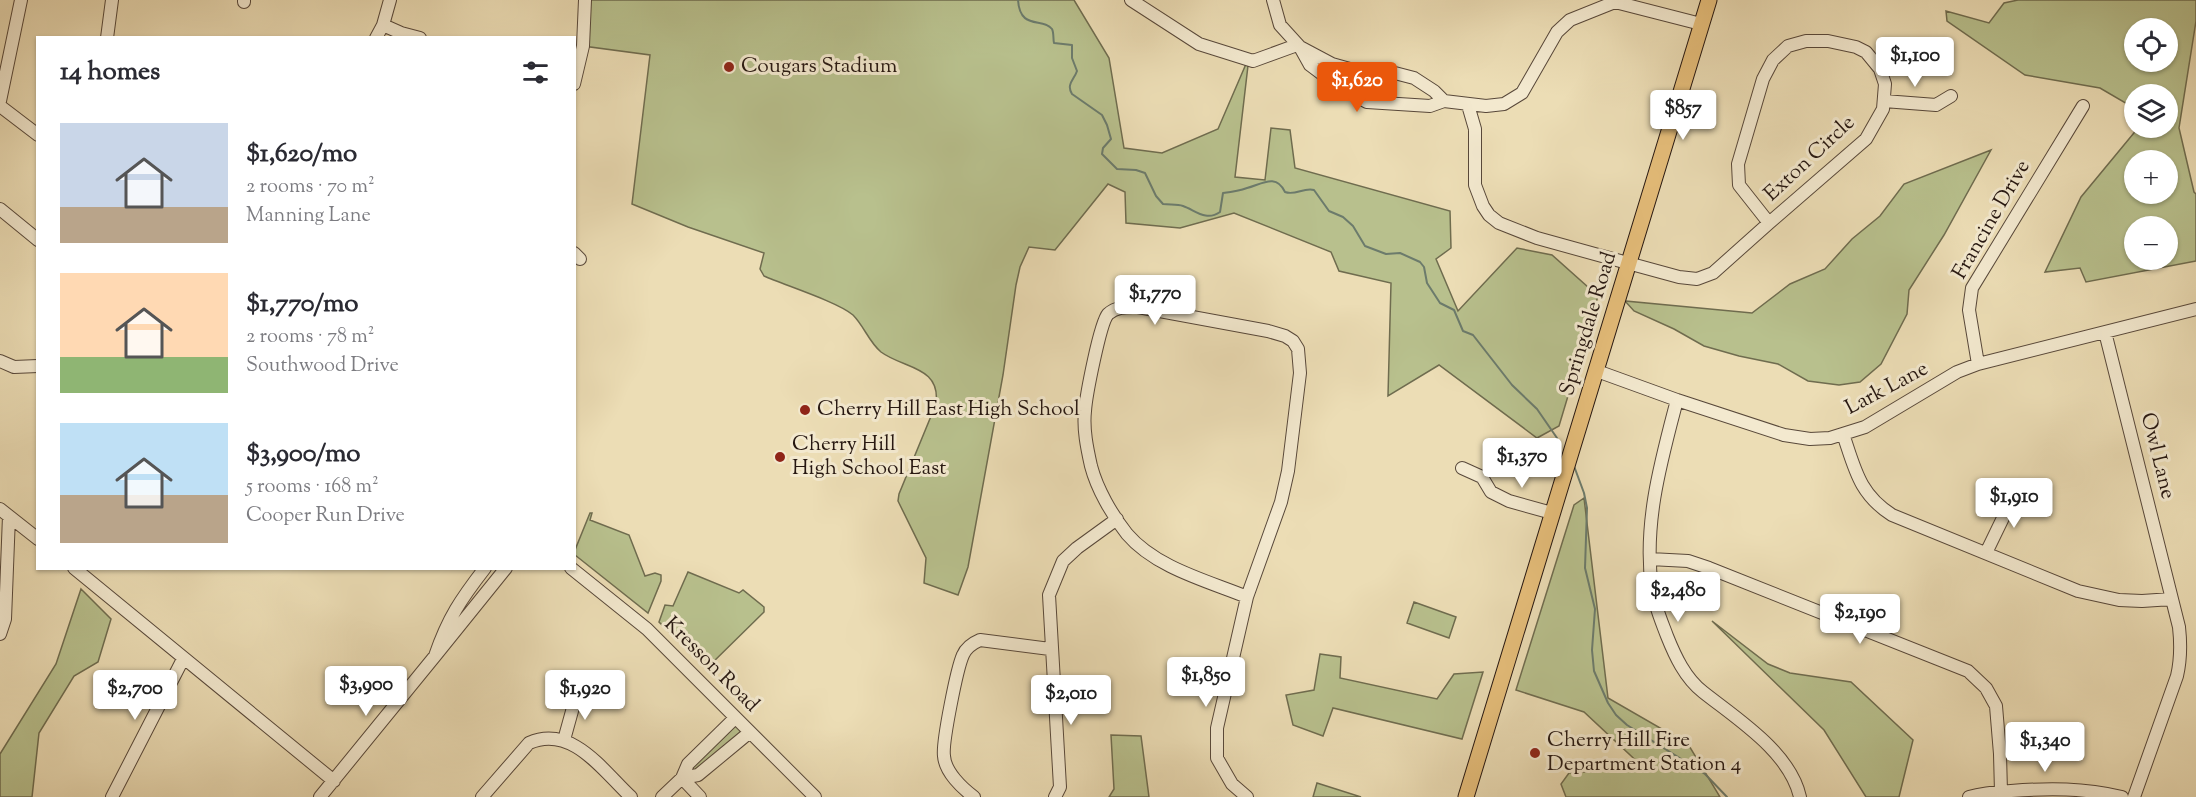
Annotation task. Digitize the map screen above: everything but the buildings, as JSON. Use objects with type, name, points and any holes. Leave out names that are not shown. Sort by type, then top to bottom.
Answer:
[{"type":"main road","name":"Springdale Road","points":[[1466,797],[1708,0]]},
{"type":"street","points":[[0,101],[21,0]]},
{"type":"street","points":[[107,36],[112,0]]},
{"type":"street","points":[[377,36],[383,25],[390,0]]},
{"type":"street","points":[[576,76],[583,46],[585,0]]},
{"type":"street","points":[[1131,0],[1199,44],[1253,61],[1298,46],[1332,64],[1364,73],[1391,72],[1414,78],[1434,91],[1444,101]]},
{"type":"street","points":[[1273,0],[1280,25],[1310,65],[1338,86],[1367,102],[1430,106],[1444,101],[1486,106],[1512,100],[1522,93],[1557,32],[1570,20],[1615,1],[1701,24]]},
{"type":"street","points":[[383,25],[412,36]]},
{"type":"street","name":"Exton Circle","points":[[1468,105],[1475,129],[1475,185],[1489,215],[1499,223],[1526,234],[1629,264],[1679,277],[1697,279],[1713,273],[1769,224],[1866,139],[1883,110],[1885,84],[1880,69],[1866,52],[1828,40],[1806,41],[1788,46],[1773,60],[1763,80],[1738,164],[1739,185],[1769,224]]},
{"type":"street","points":[[1884,101],[1936,105],[1951,96]]},
{"type":"street","points":[[0,106],[36,133]]},
{"type":"street","name":"Francine Drive","points":[[1978,364],[1969,310],[1972,288],[2083,106]]},
{"type":"street","points":[[0,209],[36,238]]},
{"type":"street","points":[[1247,597],[1179,569],[1147,552],[1128,535],[1101,490],[1092,468],[1084,412],[1103,322],[1107,316],[1122,307],[1138,307],[1268,331],[1285,336],[1293,341],[1298,349],[1300,366],[1288,471],[1281,502],[1247,597],[1216,728],[1215,746],[1222,771],[1232,784],[1247,797]]},
{"type":"street","name":"Lark Lane","points":[[1597,371],[1785,435],[1810,439],[1830,438],[1865,427],[1958,372],[1978,364],[2196,309]]},
{"type":"street","name":"Owl Lane","points":[[2105,332],[2180,635],[2180,660],[2177,676],[2134,797]]},
{"type":"street","points":[[0,361],[19,368],[36,366]]},
{"type":"street","points":[[1677,400],[1653,499],[1650,559],[1656,607],[1673,652],[1684,672],[1700,690],[1755,732],[1786,766],[1800,797]]},
{"type":"street","points":[[1843,434],[1859,482],[1880,508],[1892,515],[2078,591],[2119,600],[2172,599]]},
{"type":"street","points":[[1462,468],[1482,477],[1491,492],[1509,501],[1552,513]]},
{"type":"street","points":[[1986,553],[2016,490]]},
{"type":"street","points":[[4,512],[36,537]]},
{"type":"street","points":[[0,634],[5,618],[4,512]]},
{"type":"street","points":[[1055,797],[1060,787],[1048,595],[1063,561],[1117,519]]},
{"type":"street","points":[[1650,559],[1688,561],[1708,568],[1968,671],[1986,688],[1996,706],[2001,792]]},
{"type":"street","points":[[76,570],[334,782]]},
{"type":"street","points":[[435,656],[457,605],[483,570]]},
{"type":"street","points":[[320,797],[504,570]]},
{"type":"street","name":"Kresson Road","points":[[573,570],[647,629],[815,797]]},
{"type":"street","points":[[974,797],[954,777],[944,758],[944,741],[962,656],[980,640],[1050,649]]},
{"type":"street","points":[[112,797],[183,659]]},
{"type":"street","points":[[564,740],[577,693]]},
{"type":"street","points":[[662,797],[682,778],[688,764],[735,718]]},
{"type":"street","points":[[682,778],[698,775],[750,732]]},
{"type":"street","points":[[482,797],[529,743],[538,739],[555,738],[580,748],[631,797]]},
{"type":"street","points":[[682,778],[700,797]]},
{"type":"street","points":[[1969,797],[1981,793],[2047,788],[2074,788],[2122,797]]},
{"type":"green space","points":[[585,0],[1074,0],[1109,58],[1124,148],[1162,153],[1218,129],[1249,57],[1235,177],[1265,180],[1271,128],[1290,130],[1295,168],[1450,211],[1451,248],[1436,259],[1458,311],[1517,248],[1552,255],[1598,296],[1559,426],[1537,438],[1439,365],[1388,396],[1391,283],[1339,271],[1331,252],[1234,213],[1180,228],[1126,223],[1125,192],[1108,184],[1055,250],[1029,247],[1020,267],[1016,285],[1003,375],[968,567],[958,595],[924,583],[926,558],[898,501],[936,404],[933,382],[919,370],[881,352],[857,319],[846,310],[764,276],[760,269],[764,253],[688,227],[632,204],[650,55],[583,46]]},
{"type":"green space","points":[[2018,0],[2196,0],[2196,21],[2179,128],[2196,194],[2196,261],[2178,264],[2178,216],[2124,216],[2124,270],[2149,270],[2086,282],[2080,268],[2045,272],[2081,197],[2130,138],[2178,138],[2178,84],[2124,84],[2124,102],[2100,88],[2025,75],[1947,21],[1946,11],[1989,23],[2004,3]]},
{"type":"green space","points":[[1991,150],[1944,235],[1909,290],[1907,314],[1881,364],[1860,382],[1839,385],[1808,381],[1778,364],[1704,346],[1634,311],[1625,301],[1752,313],[1790,284],[1825,269],[1852,239],[1880,216],[1904,184]]},
{"type":"green space","points":[[1584,498],[1608,698],[1688,744],[1720,797],[1566,797],[1561,784],[1569,773],[1644,768],[1584,712],[1516,690],[1574,505]]},
{"type":"green space","points":[[590,513],[592,513],[590,520],[629,535],[645,576],[655,573],[661,575],[661,581],[648,613],[576,556],[576,548]]},
{"type":"green space","points":[[688,572],[739,593],[743,590],[764,607],[764,612],[707,668],[659,622],[665,605],[673,606]]},
{"type":"green space","points":[[81,589],[111,619],[98,662],[74,676],[39,733],[32,797],[0,797],[0,754],[56,664]]},
{"type":"green space","points":[[1414,602],[1456,617],[1449,638],[1407,623]]},
{"type":"green space","points":[[1712,621],[1768,664],[1790,673],[1851,682],[1913,740],[1899,797],[1866,797],[1824,730]]},
{"type":"green space","points":[[1320,654],[1341,657],[1340,678],[1437,699],[1454,674],[1483,672],[1462,739],[1333,708],[1323,736],[1293,725],[1286,695],[1314,690]]},
{"type":"green space","points":[[735,718],[750,732],[698,775],[682,778]]},
{"type":"green space","points":[[1111,735],[1141,736],[1149,797],[1109,797],[1114,789]]},
{"type":"green space","points":[[1317,783],[1361,797],[1313,797]]},
{"type":"waterway","points":[[1018,0],[1020,10],[1027,20],[1052,29],[1054,43],[1072,45],[1072,58],[1077,71],[1070,85],[1070,91],[1102,115],[1111,139],[1103,148],[1102,154],[1117,169],[1145,173],[1156,196],[1163,204],[1183,206],[1205,216],[1220,212],[1223,193],[1241,190],[1263,182],[1273,181],[1289,193],[1314,190],[1329,211],[1343,217],[1353,226],[1365,246],[1386,254],[1400,253],[1420,262],[1424,267],[1427,283],[1440,303],[1454,310],[1463,331],[1473,335],[1512,385],[1537,409],[1557,438]]},
{"type":"waterway","points":[[1574,466],[1587,508],[1585,568],[1595,609],[1592,650],[1594,671],[1608,703],[1627,725],[1705,774],[1727,797]]},
{"type":"place","name":"Cougars Stadium","points":[[729,67]]},
{"type":"place","name":"Cherry Hill East High School","points":[[805,410]]},
{"type":"place","name":"Cherry Hill High School East","points":[[780,457]]},
{"type":"place","name":"Cherry Hill Fire Department Station 4","points":[[1535,753]]}]
